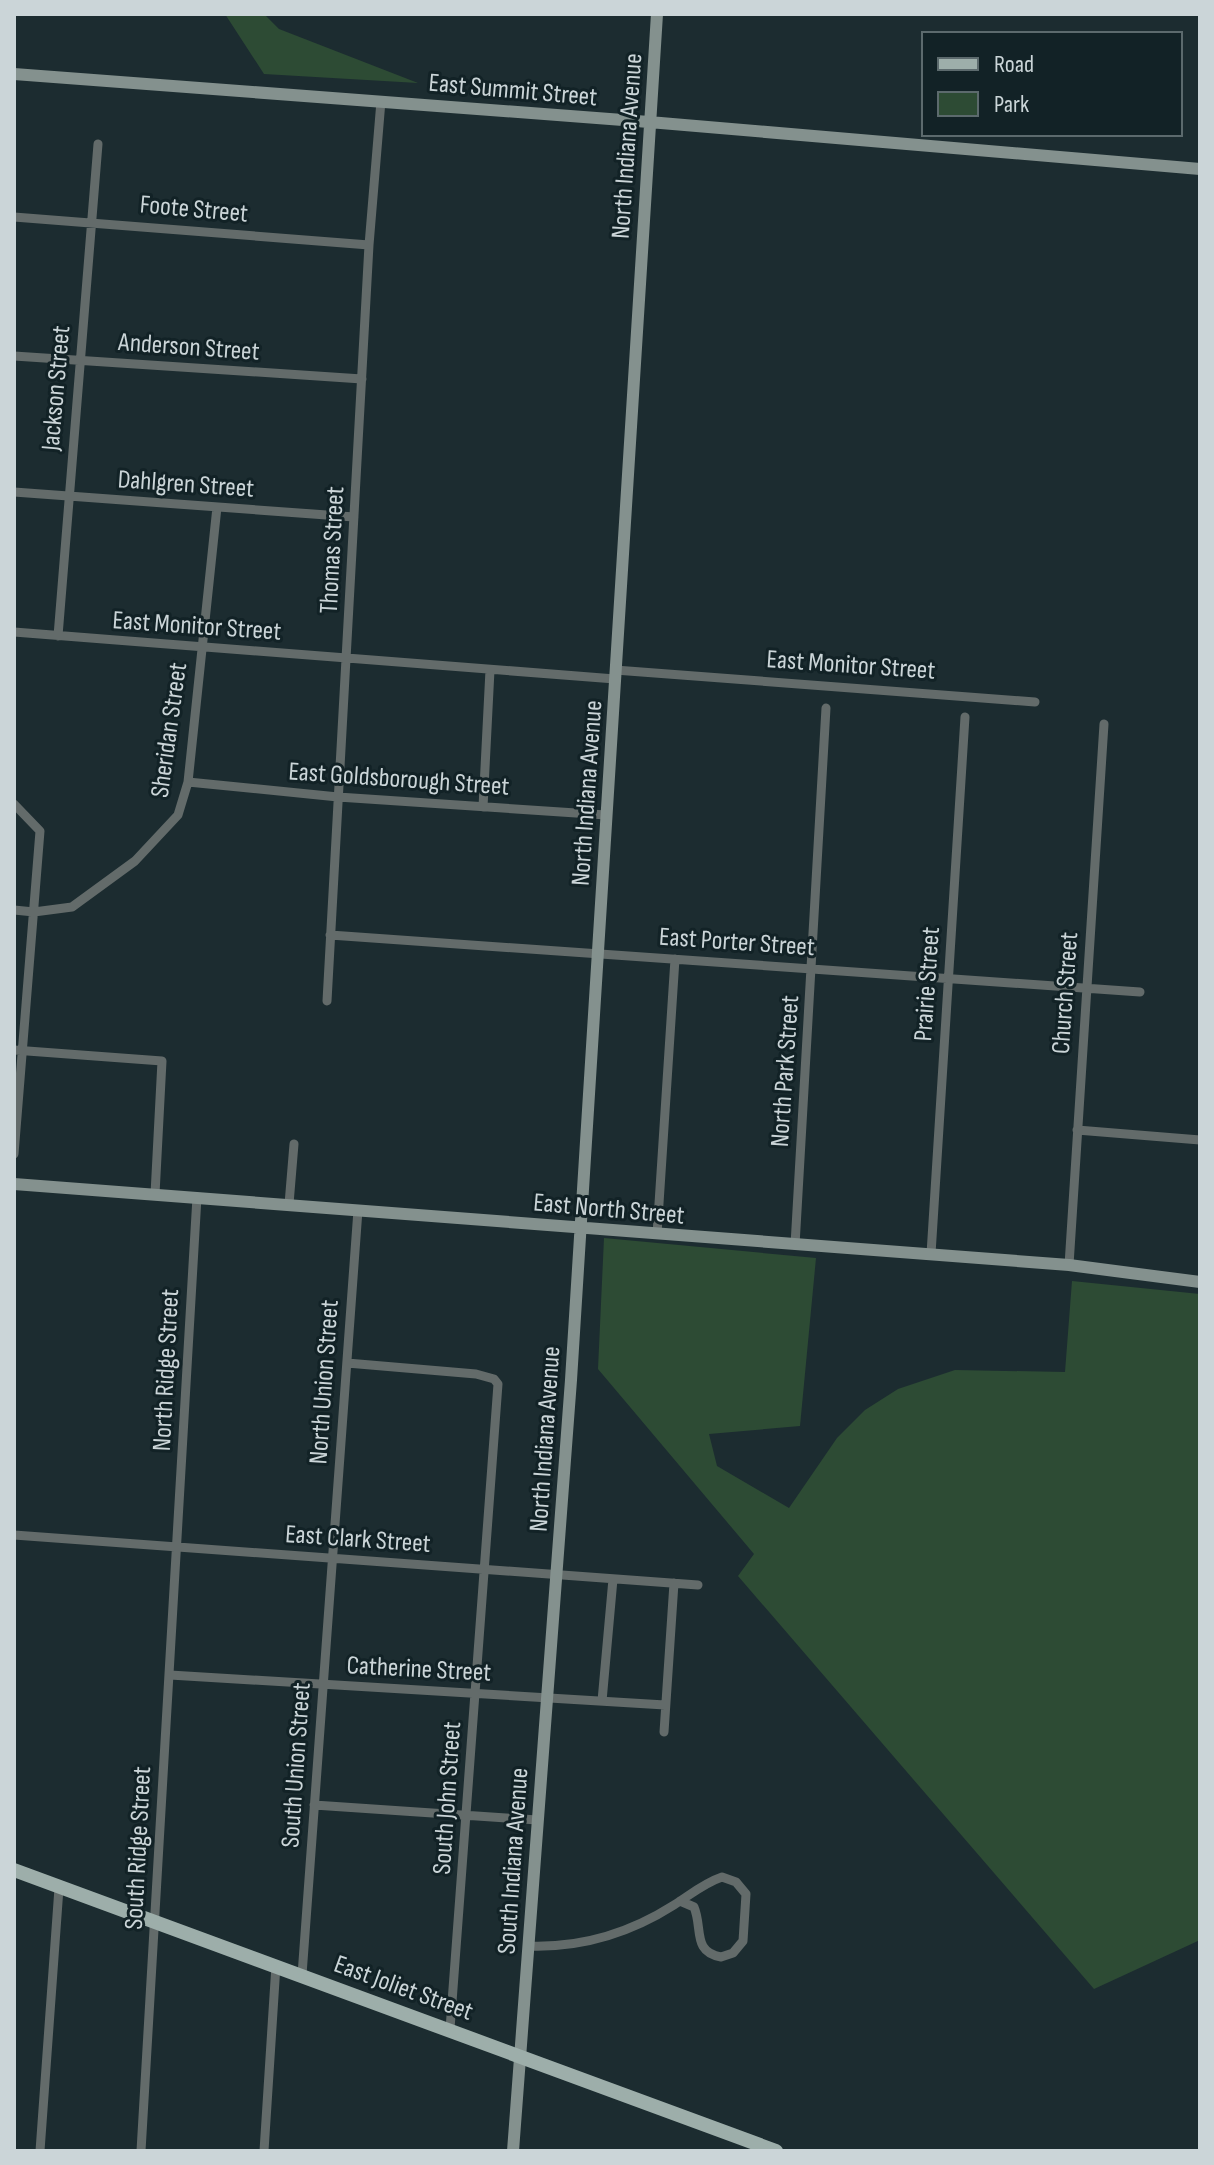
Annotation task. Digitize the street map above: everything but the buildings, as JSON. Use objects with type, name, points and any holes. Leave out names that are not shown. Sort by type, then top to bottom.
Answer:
[{"type":"main road","name":"East Joliet Street","points":[[14,1870],[776,2151]]},
{"type":"street","name":"North Indiana Avenue","points":[[556,1575],[657,14]]},
{"type":"street","name":"East Summit Street","points":[[14,74],[649,122],[1200,169]]},
{"type":"street","name":"Thomas Street","points":[[327,1001],[369,245],[381,101]]},
{"type":"street","name":"Jackson Street","points":[[58,636],[98,144]]},
{"type":"street","name":"Foote Street","points":[[14,217],[369,245]]},
{"type":"street","name":"Anderson Street","points":[[14,356],[362,379]]},
{"type":"street","name":"Dahlgren Street","points":[[14,492],[354,517]]},
{"type":"street","name":"Sheridan Street","points":[[34,912],[72,907],[135,861],[178,815],[188,782],[217,507]]},
{"type":"street","name":"East Monitor Street","points":[[14,632],[490,670],[1035,702]]},
{"type":"street","points":[[483,807],[490,670]]},
{"type":"street","name":"North Park Street","points":[[795,1245],[826,708]]},
{"type":"street","name":"Prairie Street","points":[[931,1254],[965,717]]},
{"type":"street","name":"Church Street","points":[[1069,1265],[1104,724]]},
{"type":"street","name":"East Goldsborough Street","points":[[188,782],[338,797],[606,815]]},
{"type":"street","points":[[14,804],[40,831],[18,1051],[14,1154]]},
{"type":"street","points":[[14,910],[34,912]]},
{"type":"street","name":"East Porter Street","points":[[330,935],[1140,992]]},
{"type":"street","points":[[657,1234],[675,959]]},
{"type":"street","points":[[18,1051],[162,1061],[155,1194]]},
{"type":"street","points":[[1077,1130],[1200,1140]]},
{"type":"street","points":[[289,1204],[294,1144]]},
{"type":"street","name":"East North Street","points":[[14,1184],[1069,1265],[1200,1282]]},
{"type":"street","name":"North Ridge Street","points":[[176,1547],[197,1197]]},
{"type":"street","name":"North Union Street","points":[[332,1558],[358,1210]]},
{"type":"street","name":"South John Street","points":[[347,1363],[476,1374],[494,1379],[497,1394],[450,2029]]},
{"type":"street","name":"East Clark Street","points":[[14,1535],[698,1585]]},
{"type":"street","name":"South Ridge Street","points":[[141,2151],[176,1547]]},
{"type":"street","name":"South Union Street","points":[[302,1975],[332,1558]]},
{"type":"street","name":"South Indiana Avenue","points":[[513,2151],[556,1575]]},
{"type":"street","points":[[602,1701],[613,1579]]},
{"type":"street","points":[[664,1732],[674,1583]]},
{"type":"street","name":"Catherine Street","points":[[170,1675],[665,1705]]},
{"type":"street","points":[[314,1805],[537,1820]]},
{"type":"street","points":[[528,1946],[560,1947],[604,1938],[722,1877],[736,1882],[746,1894],[739,1948],[721,1957],[706,1952],[699,1940],[694,1907],[680,1901]]},
{"type":"street","points":[[40,2151],[59,1888]]},
{"type":"street","points":[[264,2151],[276,1965]]},
{"type":"green space","points":[[225,14],[264,14],[279,29],[418,83],[264,74]]},
{"type":"green space","points":[[604,1238],[816,1258],[800,1426],[709,1434],[717,1466],[789,1508],[837,1438],[865,1410],[898,1389],[955,1370],[1065,1372],[1072,1281],[1200,1294],[1200,1940],[1094,1989],[738,1576],[754,1554],[598,1369]]}]
